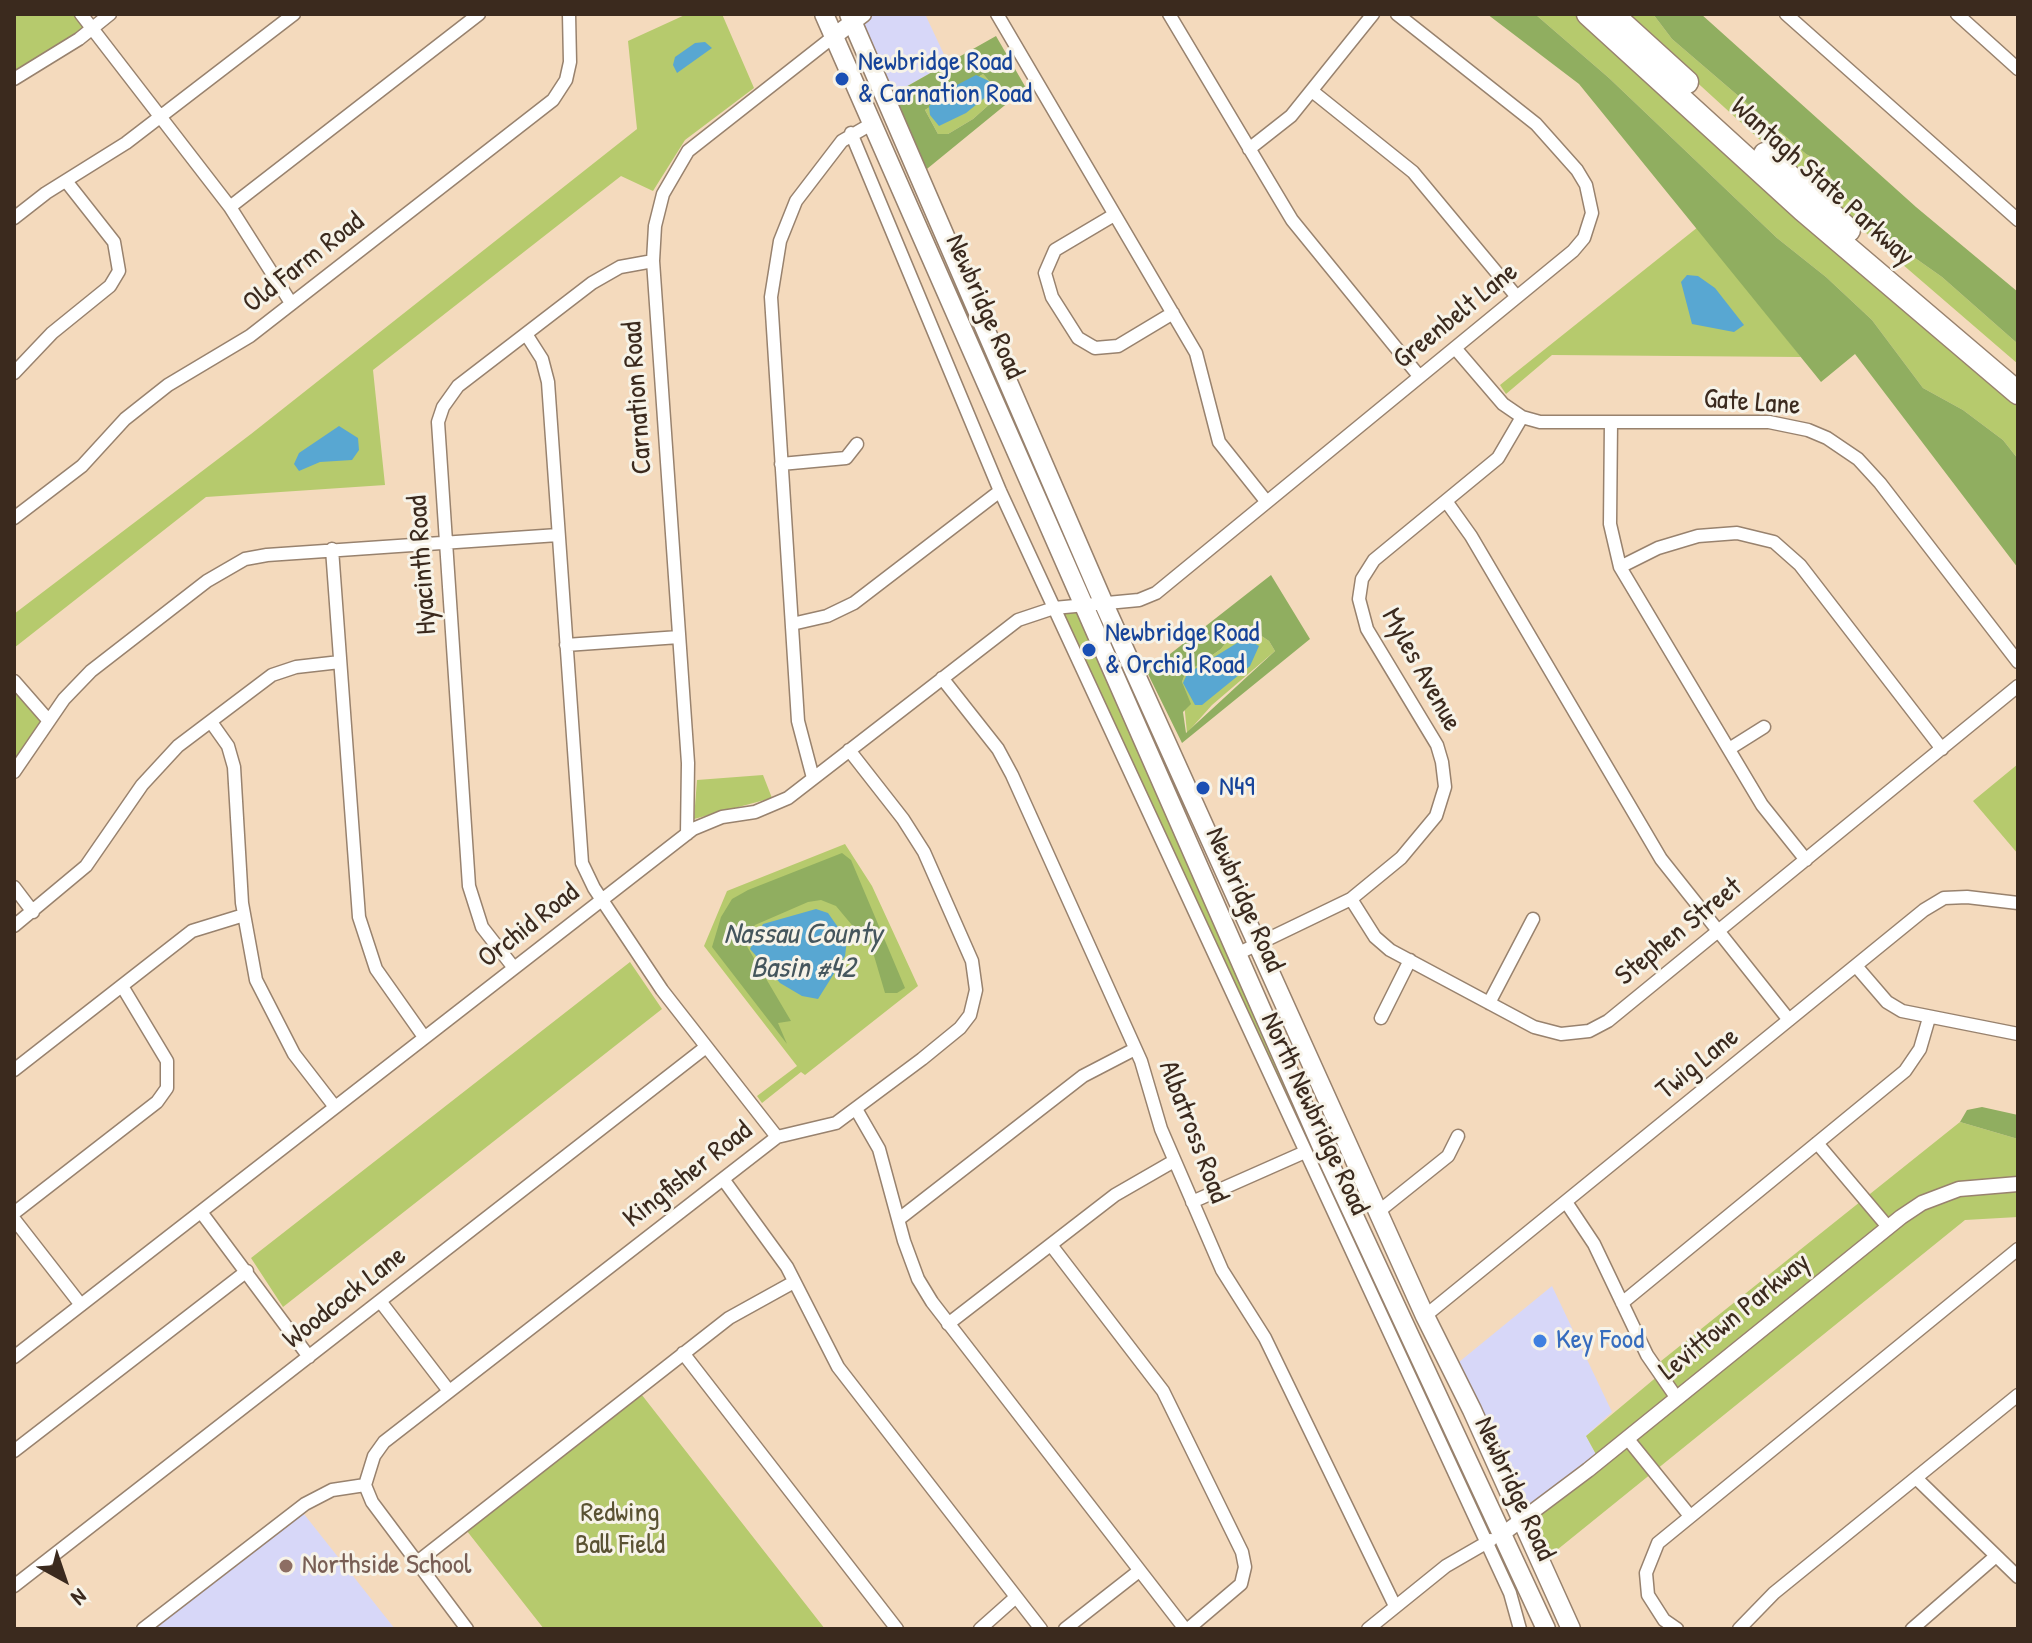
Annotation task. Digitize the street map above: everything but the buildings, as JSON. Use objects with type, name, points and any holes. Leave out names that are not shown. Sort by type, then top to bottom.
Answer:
[{"type":"highway","name":"Wantagh State Parkway","points":[[1588,14],[1803,210],[2018,393]]},
{"type":"highway","name":"Wantagh State Parkway","points":[[1612,14],[1850,231],[2018,373]]},
{"type":"main road","name":"Newbridge Road","points":[[824,14],[1321,1145],[1546,1629]]},
{"type":"main road","name":"Newbridge Road","points":[[855,17],[1104,604],[1425,1316],[1524,1521],[1571,1629]]},
{"type":"main road","points":[[833,37],[855,17]]},
{"type":"main road","points":[[956,312],[975,303]]},
{"type":"street","points":[[81,14],[230,207],[291,303]]},
{"type":"street","points":[[14,79],[93,29],[110,14]]},
{"type":"street","points":[[14,218],[161,117],[294,14]]},
{"type":"street","points":[[230,207],[479,14]]},
{"type":"street","name":"Old Farm Road","points":[[14,518],[82,466],[125,419],[168,385],[250,336],[553,100],[566,80],[570,62],[569,14]]},
{"type":"street","points":[[997,14],[1173,313],[1202,368],[1209,412],[1219,442],[1266,501]]},
{"type":"street","points":[[1169,14],[1292,220],[1419,376]]},
{"type":"street","points":[[1249,149],[1291,116],[1373,14]]},
{"type":"street","name":"Greenbelt Lane","points":[[1104,604],[1139,600],[1156,593],[1517,297],[1584,238],[1592,213],[1586,185],[1536,124],[1397,14]]},
{"type":"street","points":[[1786,14],[2018,220]]},
{"type":"street","points":[[1957,14],[2018,69]]},
{"type":"street","name":"Carnation Road","points":[[687,834],[688,763],[653,261],[655,226],[663,194],[688,151],[833,37]]},
{"type":"street","points":[[1312,91],[1413,172],[1517,297]]},
{"type":"street","points":[[813,778],[798,721],[772,336],[775,266],[796,201],[825,159],[851,133],[873,123]]},
{"type":"street","name":"North Newbridge Road","points":[[851,133],[1000,491],[1510,1593],[1520,1629]]},
{"type":"street","points":[[14,373],[52,333],[110,286],[119,271],[114,242],[66,181]]},
{"type":"street","points":[[1114,215],[1055,250],[1045,273],[1052,297],[1078,338],[1095,348],[1118,346],[1173,313]]},
{"type":"street","name":"Hyacinth Road","points":[[514,968],[482,927],[469,886],[438,435],[443,407],[458,386],[599,278],[629,264],[653,261]]},
{"type":"street","points":[[526,334],[542,359],[548,382],[579,847],[586,872],[601,900],[706,1047],[777,1137]]},
{"type":"street","points":[[1455,348],[1496,398],[1522,417]]},
{"type":"street","name":"Gate Lane","points":[[1522,417],[1540,422],[1769,422],[1808,430],[1838,443],[1880,483],[2018,662]]},
{"type":"street","name":"Myles Avenue","points":[[1237,954],[1351,899],[1401,858],[1425,831],[1441,803],[1445,776],[1437,745],[1367,629],[1359,599],[1362,579],[1374,560],[1498,458],[1522,417]]},
{"type":"street","points":[[1611,422],[1610,524],[1620,567],[1762,805],[1806,860]]},
{"type":"street","points":[[781,464],[846,458],[857,444]]},
{"type":"street","points":[[792,624],[827,616],[854,603],[1000,491]]},
{"type":"street","points":[[1446,501],[1471,536],[1661,859],[1789,1020]]},
{"type":"street","points":[[1620,567],[1658,548],[1698,536],[1737,533],[1774,542],[1800,565],[1942,749]]},
{"type":"street","points":[[14,772],[49,721],[91,671],[225,569],[267,555],[558,535]]},
{"type":"street","points":[[332,549],[359,917],[376,969],[424,1037]]},
{"type":"street","name":"Orchid Road","points":[[14,1357],[687,834],[705,822],[770,807],[813,778],[1018,620],[1054,608],[1104,604]]},
{"type":"street","points":[[566,645],[679,637]]},
{"type":"street","points":[[14,926],[86,866],[159,764],[272,675],[296,667],[340,662]]},
{"type":"street","name":"Albatross Road","points":[[942,678],[998,749],[1012,775],[1135,1049],[1174,1161],[1222,1270],[1265,1338],[1395,1606]]},
{"type":"street","points":[[14,681],[49,721]]},
{"type":"street","name":"Stephen Street","points":[[1351,899],[1381,944],[1489,1003],[1550,1032],[1577,1034],[1589,1031],[1608,1021],[2018,686]]},
{"type":"street","points":[[211,722],[228,746],[234,767],[248,948],[264,999],[294,1054],[335,1107]]},
{"type":"street","points":[[1729,749],[1764,727]]},
{"type":"street","name":"Kingfisher Road","points":[[365,1485],[374,1456],[384,1442],[449,1391],[777,1137],[822,1129],[856,1109],[960,1028],[970,1015],[976,990],[972,961],[924,852],[903,819],[849,750]]},
{"type":"street","points":[[14,887],[33,912]]},
{"type":"street","name":"Twig Lane","points":[[1425,1316],[1924,910],[1944,898],[1967,897],[2018,903]]},
{"type":"street","points":[[14,1052],[18,1066],[192,931],[244,915]]},
{"type":"street","points":[[1489,1003],[1533,919]]},
{"type":"street","points":[[1381,1018],[1410,960]]},
{"type":"street","points":[[1856,966],[1894,1007],[1929,1018],[2018,1034]]},
{"type":"street","points":[[81,1305],[14,1216],[157,1102],[167,1088],[167,1061],[122,986]]},
{"type":"street","points":[[1622,1303],[1905,1071],[1920,1049],[1929,1018]]},
{"type":"street","name":"Woodcock Lane","points":[[14,1586],[706,1047]]},
{"type":"street","points":[[899,1219],[1083,1076],[1135,1049]]},
{"type":"street","points":[[856,1109],[879,1149],[918,1279],[948,1324],[1186,1629],[1241,1584],[1245,1567],[1242,1552],[1163,1391],[1051,1245]]},
{"type":"street","points":[[1378,1212],[1448,1156],[1458,1136]]},
{"type":"street","points":[[1817,1143],[1888,1227]]},
{"type":"street","points":[[1192,1202],[1305,1152]]},
{"type":"street","points":[[948,1324],[1135,1181],[1174,1161]]},
{"type":"street","points":[[723,1179],[769,1239],[838,1367],[1041,1629]]},
{"type":"street","name":"Levittown Parkway","points":[[1504,1533],[1524,1521],[1888,1227],[1922,1203],[1959,1189],[2018,1184]]},
{"type":"street","points":[[1566,1202],[1594,1244],[1647,1355],[1676,1397]]},
{"type":"street","points":[[201,1212],[309,1357]]},
{"type":"street","points":[[1677,1629],[1653,1608],[1646,1573],[1658,1543],[2015,1257]]},
{"type":"street","points":[[14,1451],[247,1271]]},
{"type":"street","points":[[416,1563],[729,1318],[794,1282]]},
{"type":"street","points":[[380,1301],[449,1391]]},
{"type":"street","points":[[683,1353],[897,1629]]},
{"type":"street","points":[[1739,1629],[1774,1593],[2018,1395]]},
{"type":"street","points":[[1627,1438],[1690,1516]]},
{"type":"street","points":[[1916,1478],[2018,1577]]},
{"type":"street","points":[[143,1629],[305,1504],[332,1490],[365,1485],[377,1512],[467,1629]]},
{"type":"street","points":[[1368,1629],[1446,1566],[1504,1533]]},
{"type":"street","points":[[1912,1629],[1996,1556]]},
{"type":"street","points":[[1065,1629],[1139,1571]]},
{"type":"street","points":[[980,1629],[1016,1597]]},
{"type":"shaded area","points":[[875,14],[925,14],[948,63],[888,97],[861,25]]},
{"type":"shaded area","points":[[1552,1286],[1612,1412],[1586,1436],[1598,1458],[1527,1515],[1459,1362]]},
{"type":"shaded area","name":"Northside School","points":[[300,1509],[395,1629],[143,1629]]},
{"type":"green space","points":[[14,14],[82,14],[92,26],[14,78]]},
{"type":"green space","points":[[687,14],[722,14],[754,88],[685,140],[653,191],[621,176],[373,370],[385,485],[206,497],[14,648],[14,614],[251,434],[637,129],[628,41]]},
{"type":"green space","points":[[1487,14],[1535,14],[1609,78],[1777,238],[1826,277],[1872,320],[1923,388],[1963,410],[2003,440],[2018,459],[2018,568],[1855,354],[1821,382],[1579,84]]},
{"type":"green space","points":[[1535,14],[1578,14],[2018,400],[2018,459],[2003,440],[1963,410],[1923,388],[1872,320],[1826,277],[1777,238],[1609,78]]},
{"type":"green space","points":[[1622,14],[1653,14],[1672,39],[1806,154],[1824,164],[1835,186],[1891,241],[1942,277],[2018,344],[2018,364],[1793,170]]},
{"type":"green space","points":[[1653,14],[1701,14],[1916,207],[2018,292],[2018,344],[1942,277],[1891,241],[1835,186],[1824,164],[1806,154],[1672,39]]},
{"type":"green space","points":[[996,36],[1026,88],[922,173],[888,97]],"holes":[[[983,74],[997,90],[992,102],[973,119],[948,134],[938,134],[925,110]]]},
{"type":"green space","points":[[983,74],[997,90],[992,102],[973,119],[948,134],[938,134],[925,110]]},
{"type":"green space","points":[[1698,227],[1801,357],[1552,355],[1506,394],[1500,385]]},
{"type":"green space","points":[[1271,575],[1310,639],[1182,743],[1147,672]],"holes":[[[1248,627],[1269,641],[1275,651],[1186,733],[1183,712],[1191,704],[1182,682],[1185,674],[1221,649],[1234,632]]]},
{"type":"green space","points":[[1058,609],[1082,609],[1500,1531],[1487,1538]]},
{"type":"green space","points":[[1248,627],[1269,641],[1275,651],[1212,705],[1187,733],[1182,682],[1185,674],[1221,649],[1234,632]]},
{"type":"green space","points":[[20,688],[49,721],[14,772],[14,693]]},
{"type":"green space","points":[[2018,764],[2018,854],[1973,801]]},
{"type":"green space","points":[[763,775],[772,798],[694,819],[697,780]]},
{"type":"green space","points":[[845,844],[872,886],[918,986],[805,1075],[801,1072],[762,1103],[757,1096],[797,1066],[704,946],[727,891]]},
{"type":"green space","points":[[842,853],[851,860],[905,988],[897,993],[885,993],[872,949],[836,906],[821,900],[808,902],[755,925],[745,943],[791,1021],[778,1023],[787,1044],[712,947],[721,917],[732,899]]},
{"type":"green space","points":[[630,962],[662,1009],[283,1307],[251,1258]]},
{"type":"green space","points":[[1982,1107],[2018,1115],[2018,1139],[1960,1122],[1967,1110]]},
{"type":"green space","points":[[1960,1122],[2018,1139],[2018,1217],[1965,1220],[1547,1558],[1530,1521],[1598,1458],[1586,1436],[1665,1370],[1661,1361]]},
{"type":"green space","name":"Redwing Ball Field","points":[[638,1390],[825,1629],[544,1629],[463,1526]]},
{"type":"water","points":[[705,42],[712,48],[677,73],[673,65],[675,57],[695,43]]},
{"type":"water","points":[[976,75],[989,81],[993,91],[966,113],[939,126],[930,115],[929,106],[951,88]]},
{"type":"water","points":[[1687,275],[1698,276],[1715,288],[1744,325],[1734,332],[1692,324],[1681,282]]},
{"type":"water","points":[[339,426],[358,438],[359,450],[352,460],[320,462],[299,471],[294,464],[299,453]]},
{"type":"water","points":[[1245,638],[1259,646],[1250,666],[1202,705],[1195,705],[1183,683],[1187,674]]},
{"type":"water","name":"Nassau County Basin #42","points":[[816,909],[828,913],[847,940],[845,956],[818,999],[802,996],[780,983],[750,949],[763,924]]},
{"type":"place","name":"Newbridge Road & Carnation Road","points":[[842,79]]},
{"type":"place","name":"Newbridge Road & Orchid Road","points":[[1089,650]]},
{"type":"place","name":"N49","points":[[1203,788]]},
{"type":"place","name":"Key Food","points":[[1540,1341]]},
{"type":"place","name":"Northside School","points":[[286,1566]]}]
